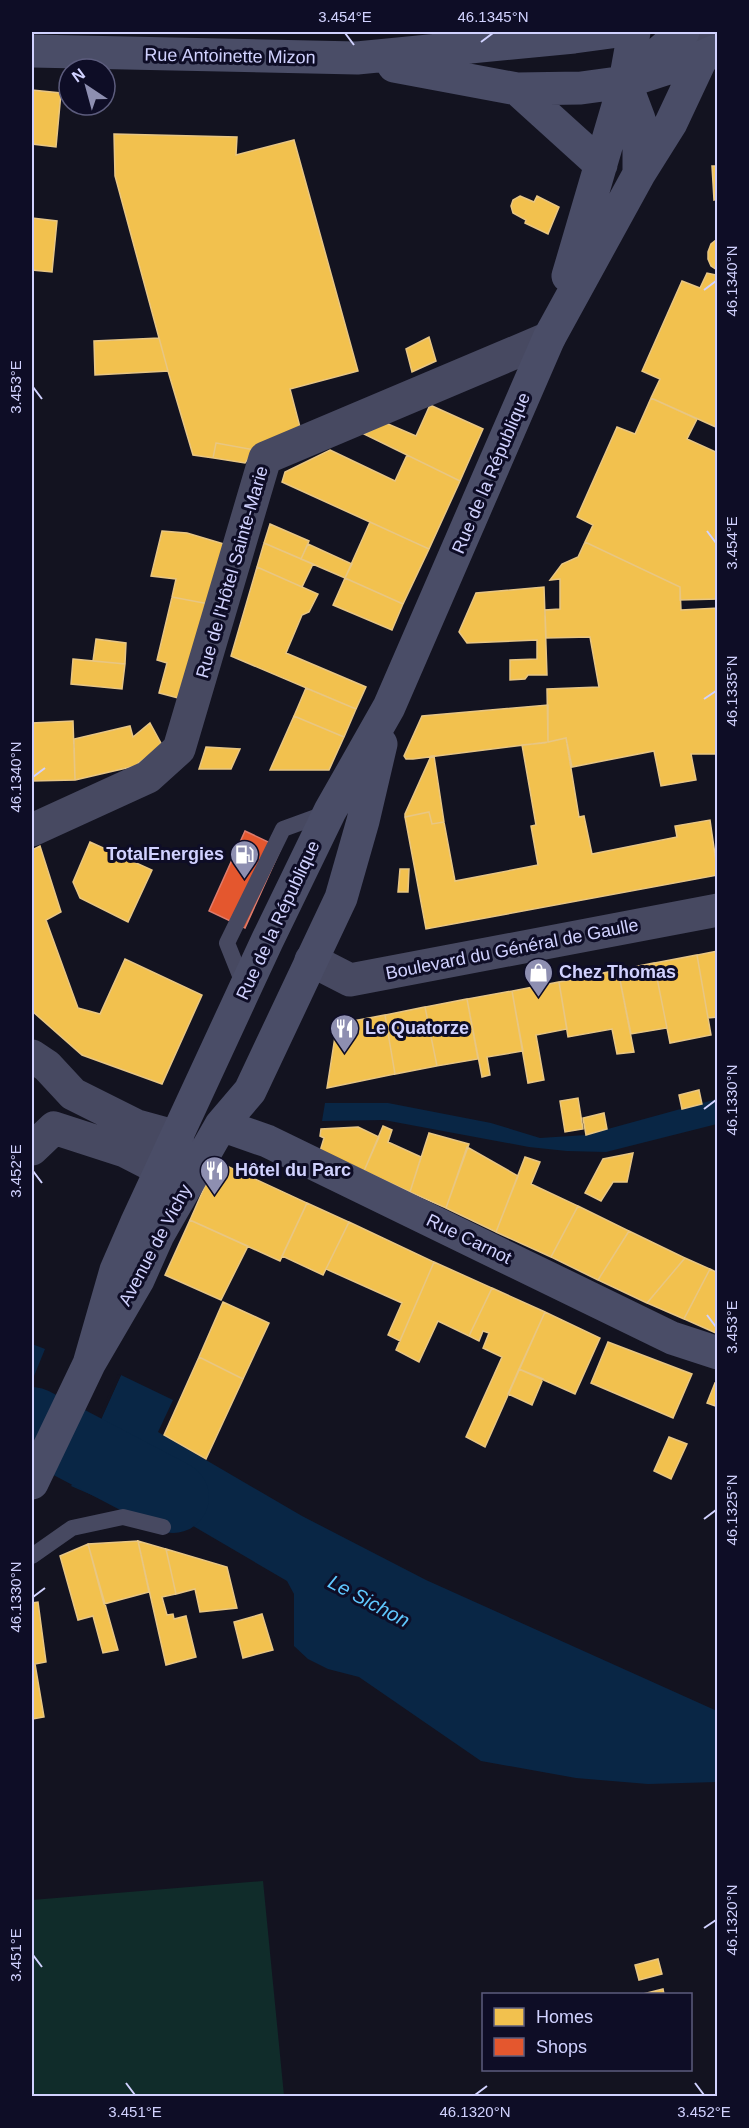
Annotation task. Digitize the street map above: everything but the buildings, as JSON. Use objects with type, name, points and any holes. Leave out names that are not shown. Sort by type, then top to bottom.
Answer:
[{"type":"main road","name":"Rue Antoinette Mizon","points":[[32,51],[357,58],[611,32]]},
{"type":"main road","name":"Rue de la République","points":[[549,338],[625,82],[634,32]]},
{"type":"main road","name":"Rue Antoinette Mizon","points":[[357,58],[517,89],[581,88],[625,82],[701,42]]},
{"type":"main road","name":"Rue de la République","points":[[173,1153],[267,941],[330,811],[389,707],[549,338],[639,174],[671,123],[701,42]]},
{"type":"main road","points":[[625,82],[639,119],[639,174]]},
{"type":"main road","points":[[517,89],[601,165]]},
{"type":"main road","name":"Rue de la République","points":[[220,1125],[250,1091],[341,898],[363,821],[389,707]]},
{"type":"main road","points":[[267,941],[311,960]]},
{"type":"main road","points":[[173,1153],[220,1125]]},
{"type":"main road","name":"Avenue de Vichy","points":[[36,1474],[89,1364],[138,1280],[158,1235],[220,1125]]},
{"type":"main road","name":"Rue Carnot","points":[[220,1125],[267,1141],[672,1338],[717,1353]]},
{"type":"main road","name":"Avenue de Vichy","points":[[89,1364],[116,1270],[173,1153]]},
{"type":"street","name":"Rue de l'Hôtel Sainte-Marie","points":[[32,830],[148,777],[179,749],[265,458],[549,338]]},
{"type":"street","name":"Boulevard du Général de Gaulle","points":[[311,960],[350,980],[717,910]]},
{"type":"street","points":[[32,1056],[47,1066],[74,1094],[137,1126],[173,1153]]},
{"type":"street","points":[[74,1094],[43,1139],[125,1151],[173,1153]]},
{"type":"street","points":[[158,1235],[173,1153]]},
{"type":"lane","points":[[245,988],[227,943],[282,829],[330,811]]},
{"type":"lane","points":[[32,1556],[72,1528],[123,1517],[163,1527]]},
{"type":"green space","points":[[263,1881],[284,2096],[32,2096],[32,1900]]},
{"type":"water","points":[[717,1099],[717,1124],[606,1152],[529,1147],[384,1120],[322,1121],[325,1103],[388,1103],[491,1123],[540,1138],[586,1135]]},
{"type":"water","points":[[32,1344],[45,1349],[32,1381]]},
{"type":"water","points":[[121,1375],[173,1400],[158,1432],[302,1516],[426,1580],[717,1711],[717,1782],[648,1784],[576,1778],[481,1761],[359,1677],[328,1669],[308,1659],[294,1646],[294,1594],[287,1581],[113,1479],[101,1499],[71,1486]]},
{"type":"pier","points":[[118,1374],[121,1375],[71,1486],[68,1484]]},
{"type":"waterway","name":"Le Sichon","points":[[32,1423],[173,1497]]},
{"type":"place","name":"TotalEnergies","points":[[245,880]]},
{"type":"place","name":"Chez Thomas","points":[[538,998]]},
{"type":"place","name":"Le Quatorze","points":[[344,1054]]},
{"type":"place","name":"Hôtel du Parc","points":[[214,1196]]}]
